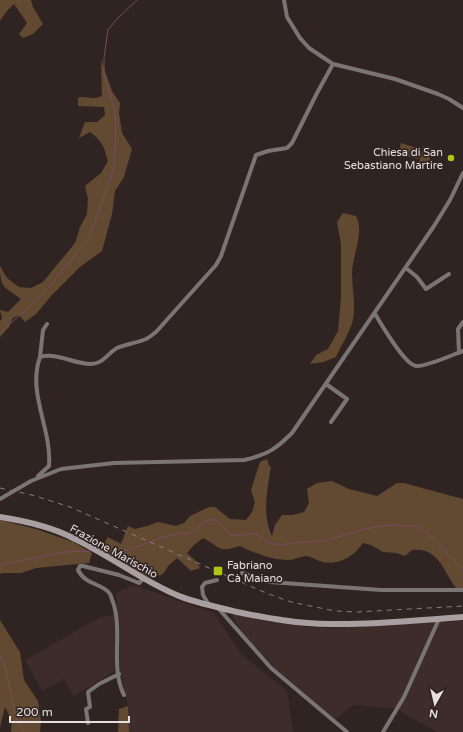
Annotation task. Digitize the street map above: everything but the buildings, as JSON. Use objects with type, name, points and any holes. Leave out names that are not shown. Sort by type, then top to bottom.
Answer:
[{"type":"main road","name":"Frazione Marischio","points":[[0,517],[42,526],[75,539],[143,579],[179,596],[217,608],[306,623],[343,624],[463,617]]},
{"type":"street","points":[[284,0],[287,17],[300,38],[310,48],[333,64],[395,79],[449,99],[463,108]]},
{"type":"street","points":[[40,357],[53,355],[74,362],[95,364],[116,349],[147,338],[156,332],[163,322],[182,304],[216,265],[221,256],[256,155],[268,151],[287,148],[292,143],[333,64]]},
{"type":"street","points":[[0,499],[35,480],[60,469],[114,463],[244,460],[260,457],[279,446],[292,433],[406,268],[441,215],[458,186],[463,173]]},
{"type":"street","points":[[458,186],[463,190]]},
{"type":"street","points":[[406,268],[417,277],[426,289],[449,274]]},
{"type":"street","points":[[374,314],[403,356],[412,365],[418,366],[461,352],[458,329],[463,322]]},
{"type":"street","points":[[35,480],[49,466],[48,443],[36,389],[37,365],[40,357],[43,330],[47,324]]},
{"type":"street","points":[[326,384],[347,399],[331,422]]},
{"type":"street","points":[[124,695],[119,674],[117,615],[110,594],[106,590],[86,580],[78,570],[79,567],[84,566],[119,575],[140,583],[143,579]]},
{"type":"street","points":[[242,572],[270,582],[381,590],[463,590]]},
{"type":"street","points":[[210,606],[203,595],[202,587],[205,583],[217,580]]},
{"type":"street","points":[[217,608],[271,668],[347,732]]},
{"type":"street","points":[[383,732],[404,697],[438,619]]},
{"type":"street","points":[[88,723],[86,709],[90,706],[88,692],[99,684],[119,674]]},
{"type":"shaded area","points":[[0,0],[31,0],[33,7],[43,24],[33,34],[23,38],[19,34],[27,23],[14,4],[0,21]]},
{"type":"shaded area","points":[[101,60],[112,91],[120,103],[119,113],[122,133],[132,149],[124,177],[115,191],[112,214],[102,251],[80,267],[51,296],[36,314],[25,322],[19,315],[13,318],[9,327],[0,337],[0,321],[2,318],[0,310],[8,312],[21,299],[4,287],[0,274],[0,266],[7,278],[19,287],[31,288],[43,282],[75,243],[80,227],[87,214],[88,198],[85,186],[101,173],[108,161],[102,144],[94,135],[90,132],[79,138],[85,122],[97,122],[105,115],[104,107],[78,106],[78,98],[95,98],[102,96]]},
{"type":"shaded area","points":[[401,143],[420,149],[418,159],[398,154]]},
{"type":"shaded area","points":[[423,147],[432,149],[428,168],[418,166]]},
{"type":"shaded area","points":[[343,213],[356,216],[359,230],[352,274],[354,314],[352,325],[336,357],[323,362],[310,364],[316,355],[328,349],[338,331],[341,297],[341,244],[337,222]]},
{"type":"shaded area","points":[[267,459],[269,466],[271,467],[266,511],[272,536],[275,525],[282,515],[293,515],[304,512],[309,503],[307,489],[317,483],[332,481],[349,489],[377,496],[397,483],[404,483],[463,499],[463,589],[456,588],[439,562],[428,552],[412,550],[405,556],[396,553],[383,552],[371,545],[363,543],[346,559],[329,563],[306,556],[290,560],[276,559],[257,554],[240,546],[223,549],[203,538],[187,553],[196,561],[200,568],[191,571],[177,558],[168,566],[163,574],[152,578],[132,568],[102,547],[108,537],[121,544],[128,526],[135,529],[158,522],[176,526],[184,523],[190,516],[209,507],[215,507],[230,519],[246,520],[252,512],[255,502],[251,490],[260,462]]},
{"type":"shaded area","points":[[0,520],[36,529],[73,542],[92,553],[89,563],[36,568],[21,573],[0,574]]},
{"type":"shaded area","points":[[133,585],[214,613],[242,655],[287,691],[293,732],[129,732],[128,706],[120,673],[116,593]]},
{"type":"shaded area","points":[[231,614],[306,627],[330,628],[463,621],[463,732],[437,732],[396,709],[353,705],[335,720],[270,664],[242,633]]},
{"type":"shaded area","points":[[114,615],[117,664],[113,672],[74,696],[64,679],[42,691],[25,660],[99,618]]},
{"type":"shaded area","points":[[0,620],[20,652],[24,680],[38,701],[41,721],[40,732],[11,732],[12,721],[5,707],[0,728]]},
{"type":"shaded area","points":[[128,706],[129,732],[118,732],[119,709]]},
{"type":"waterway","points":[[0,333],[41,296],[89,238],[113,171],[116,135],[115,112],[104,73],[104,58],[108,30],[137,0]]},
{"type":"waterway","points":[[102,551],[129,550],[160,538],[179,533],[187,534],[199,528],[203,522],[213,519],[220,523],[229,534],[240,536],[246,534],[256,534],[269,543],[281,545],[324,541],[369,528],[388,525],[415,526],[434,539],[463,571]]},
{"type":"waterway","points":[[0,565],[64,552],[91,551]]},
{"type":"waterway","points":[[0,656],[4,663],[17,720],[24,732]]},
{"type":"railway","points":[[0,488],[32,495],[70,507],[266,593],[291,602],[335,611],[357,612],[463,606]]},
{"type":"place","name":"Chiesa di San Sebastiano Martire","points":[[451,158]]},
{"type":"place","name":"Fabriano Cà Maiano","points":[[218,571]]}]
